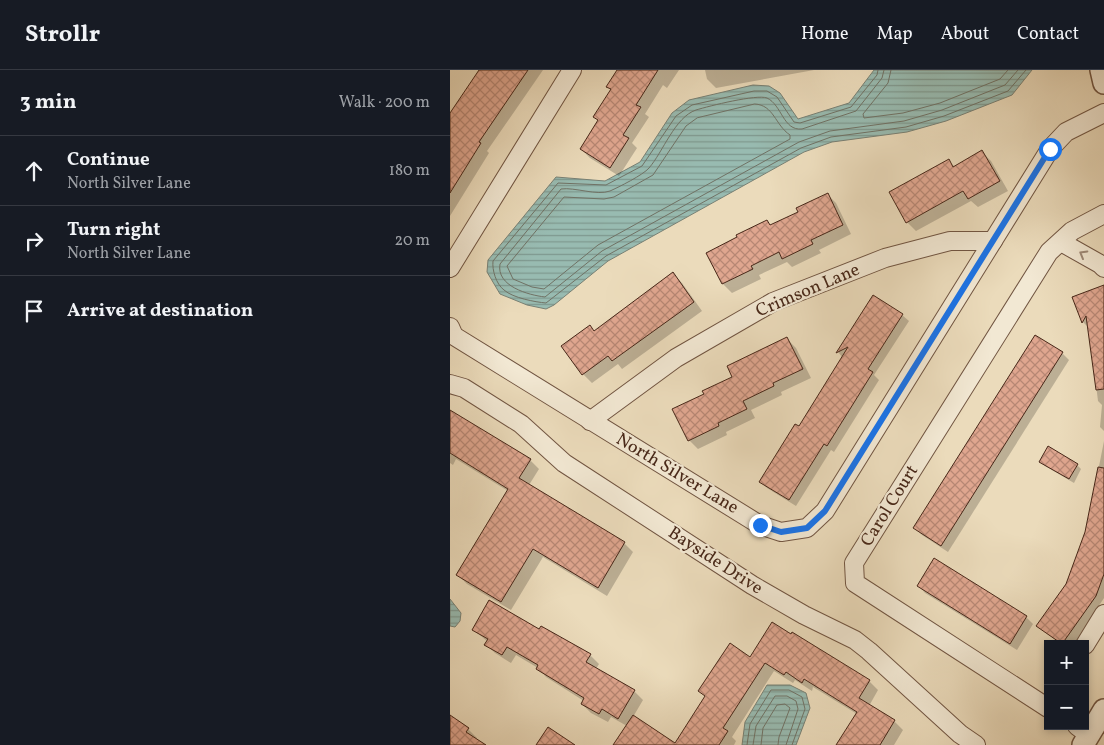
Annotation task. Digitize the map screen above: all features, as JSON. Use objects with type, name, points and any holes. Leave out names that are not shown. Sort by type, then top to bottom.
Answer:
[{"type":"street","points":[[450,268],[572,70]]},
{"type":"street","points":[[1101,70],[1104,83]]},
{"type":"street","name":"North Silver Lane","points":[[450,327],[454,336],[760,525],[781,532],[807,528],[825,511],[1050,149],[1066,132],[1104,113]]},
{"type":"street","name":"Carol Court","points":[[1044,704],[855,583],[854,563],[1050,252],[1072,231],[1104,214]]},
{"type":"street","name":"Crimson Lane","points":[[590,421],[676,358],[773,302],[885,258],[950,241],[993,241]]},
{"type":"street","points":[[1061,242],[1104,268]]},
{"type":"street","name":"Bayside Drive","points":[[450,384],[464,388],[521,424],[564,463],[752,585],[804,615],[855,640],[960,734],[976,745]]},
{"type":"street","points":[[1088,640],[1104,614]]},
{"type":"street","points":[[1083,735],[1104,710]]},
{"type":"water","points":[[874,70],[1032,70],[1012,95],[946,121],[907,132],[832,142],[804,152],[608,261],[554,305],[546,309],[527,305],[500,294],[487,272],[488,260],[556,177],[605,181],[640,162],[672,113],[689,100],[753,85],[769,86],[780,93],[798,119],[849,103]]},
{"type":"water","points":[[450,599],[461,613],[460,621],[455,627],[450,626]]},
{"type":"water","points":[[767,685],[790,685],[806,693],[810,708],[796,745],[742,745],[745,722]]},
{"type":"building","points":[[479,70],[528,70],[479,142],[481,143],[450,193],[450,113]]},
{"type":"building","points":[[617,70],[658,70],[636,105],[641,107],[623,135],[629,138],[610,168],[580,149],[598,120],[593,117],[611,89],[606,87]]},
{"type":"building","points":[[982,150],[1000,181],[968,199],[963,191],[906,223],[889,192],[949,159],[953,167]]},
{"type":"building","points":[[828,193],[843,225],[811,240],[813,244],[782,259],[779,252],[751,266],[753,269],[722,284],[706,253],[737,237],[736,235],[767,220],[770,225],[798,212],[796,208]]},
{"type":"building","points":[[673,272],[694,302],[612,361],[608,356],[582,375],[561,346],[590,325],[594,331]]},
{"type":"building","points":[[1104,285],[1104,389],[1096,390],[1086,316],[1082,323],[1072,297]]},
{"type":"building","points":[[873,295],[903,314],[868,369],[873,372],[827,446],[824,444],[789,500],[759,482],[795,424],[799,426],[848,347],[836,353]]},
{"type":"building","points":[[1035,335],[1063,352],[941,546],[913,528]]},
{"type":"building","points":[[787,337],[803,369],[773,383],[774,386],[743,401],[747,409],[718,423],[719,426],[688,441],[672,409],[704,394],[702,391],[732,377],[727,366]]},
{"type":"building","points":[[450,410],[531,459],[519,478],[625,542],[598,588],[533,549],[501,602],[456,575],[508,489],[450,453]]},
{"type":"building","points":[[1048,446],[1078,464],[1069,479],[1039,462]]},
{"type":"building","points":[[1098,467],[1104,468],[1104,574],[1096,596],[1065,640],[1056,640],[1036,626],[1066,584],[1085,532]]},
{"type":"building","points":[[934,558],[1027,616],[1010,644],[917,586]]},
{"type":"building","points":[[489,600],[539,629],[541,626],[591,654],[586,662],[635,690],[618,719],[602,709],[599,714],[581,704],[584,698],[536,669],[538,665],[507,647],[502,655],[484,645],[488,639],[472,630]]},
{"type":"building","points":[[772,622],[791,634],[792,632],[870,680],[859,698],[895,720],[880,745],[836,745],[857,712],[804,679],[802,683],[786,672],[784,675],[765,663],[723,728],[728,731],[719,745],[613,745],[633,715],[675,743],[705,696],[698,691],[730,643],[750,657]]},
{"type":"building","points":[[450,715],[469,728],[466,732],[486,745],[450,745]]},
{"type":"building","points":[[548,727],[575,745],[536,745]]},
{"type":"route","points":[[760,525],[781,532],[807,528],[825,511],[1050,149]]}]
